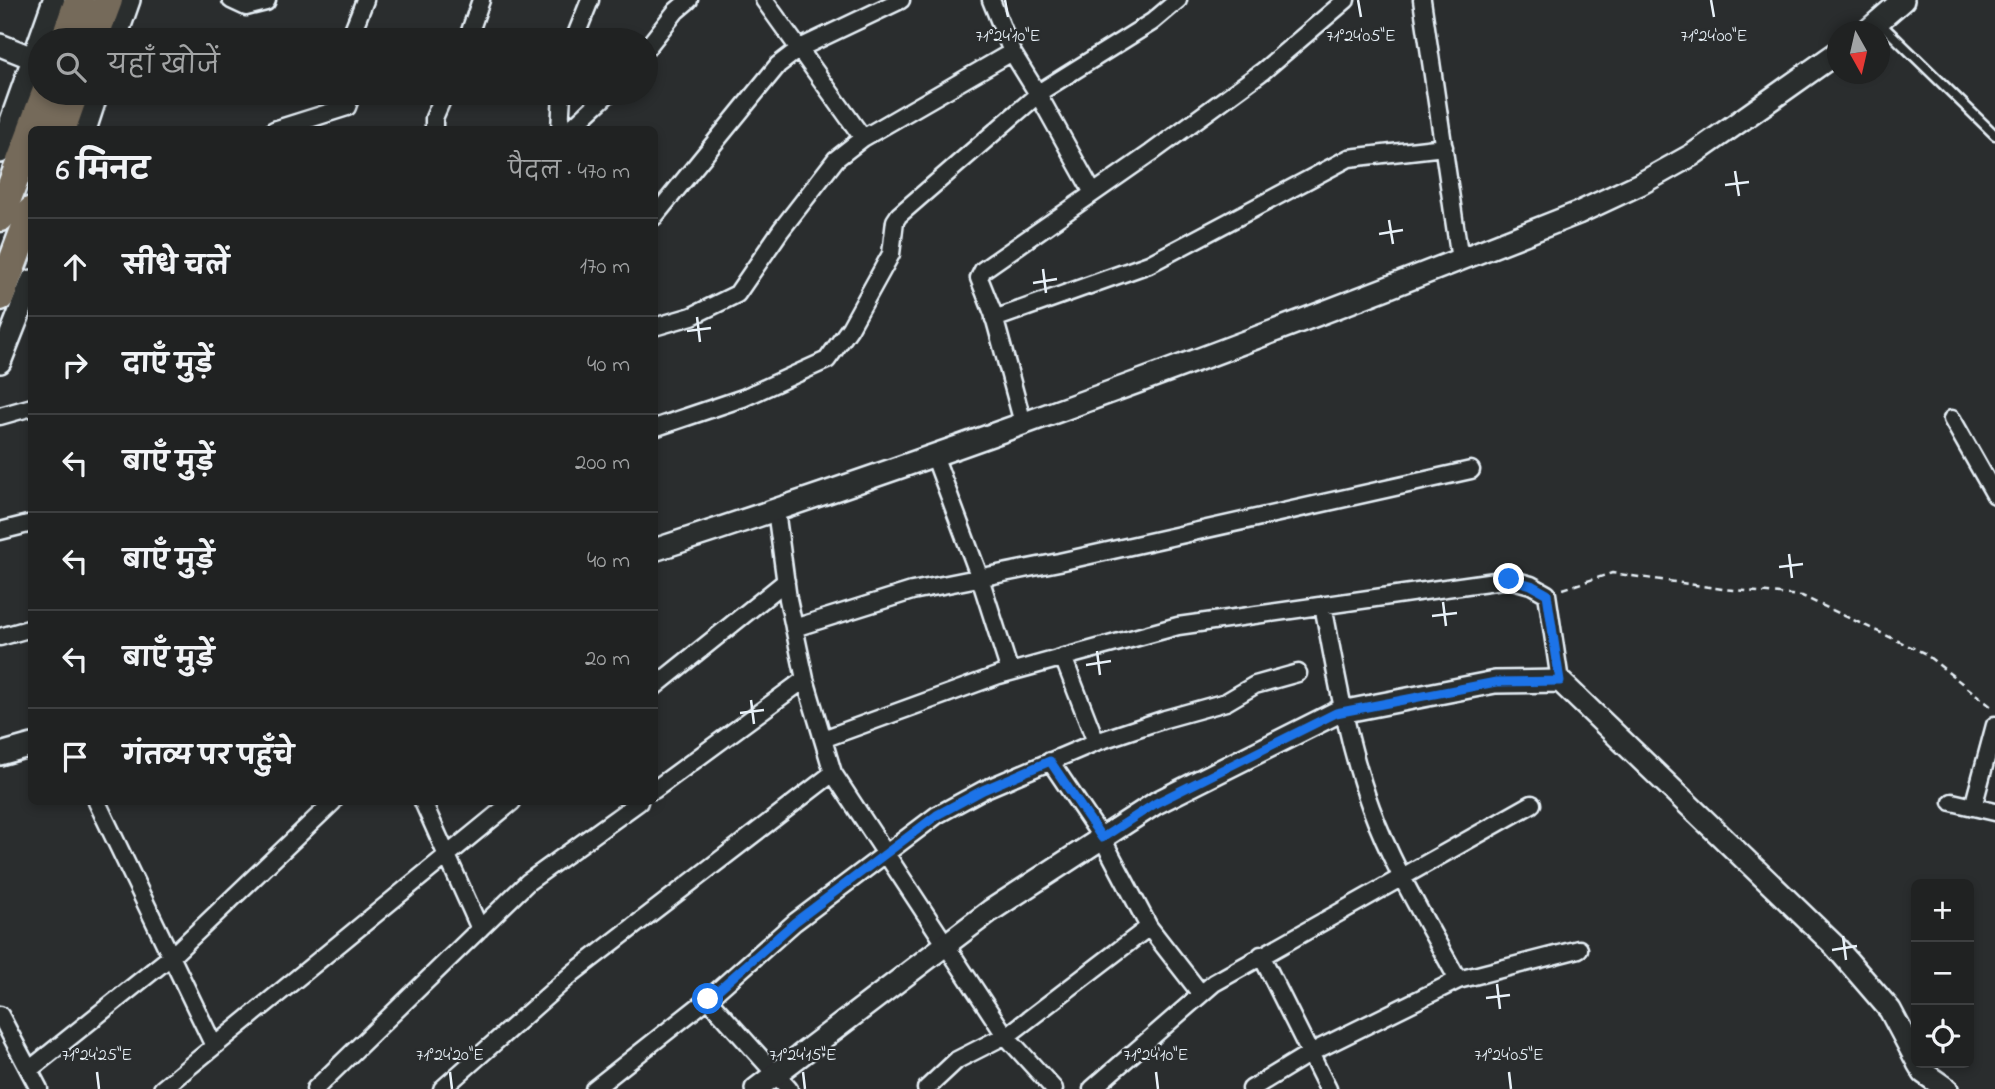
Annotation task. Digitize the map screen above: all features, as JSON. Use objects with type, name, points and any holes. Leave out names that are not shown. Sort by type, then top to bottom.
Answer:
[{"type":"highway","points":[[69,28],[79,0]]},
{"type":"highway","points":[[98,28],[108,0]]},
{"type":"highway","points":[[34,126],[42,105]]},
{"type":"highway","points":[[62,126],[70,105]]},
{"type":"highway","points":[[0,217],[28,142]]},
{"type":"highway","points":[[0,296],[28,222]]},
{"type":"street","points":[[46,28],[54,0]]},
{"type":"street","points":[[119,28],[129,0]]},
{"type":"street","points":[[231,0],[246,7],[267,0]]},
{"type":"street","points":[[354,28],[365,0]]},
{"type":"street","points":[[471,28],[481,0]]},
{"type":"street","points":[[579,28],[590,0]]},
{"type":"street","points":[[658,34],[676,11],[689,0]]},
{"type":"street","points":[[764,0],[863,138]]},
{"type":"street","points":[[658,212],[778,65],[800,48],[901,0]]},
{"type":"street","points":[[991,0],[1012,52],[1093,193]]},
{"type":"street","points":[[658,427],[743,398],[827,360],[850,328],[891,254],[895,221],[899,215],[1038,94],[1152,22],[1178,0]]},
{"type":"street","points":[[1023,423],[994,319],[979,278],[983,270],[1263,71],[1346,0]]},
{"type":"street","points":[[1422,0],[1461,260]]},
{"type":"street","points":[[1879,21],[1902,0]]},
{"type":"street","points":[[0,45],[28,56]]},
{"type":"street","points":[[658,326],[692,316],[737,294],[781,230],[836,159],[863,138],[1012,52]]},
{"type":"street","points":[[658,549],[934,455],[1194,362],[1578,213],[1640,184],[1692,155],[1827,59]]},
{"type":"street","points":[[0,152],[28,82]]},
{"type":"street","points":[[86,126],[93,105]]},
{"type":"street","points":[[287,126],[348,105]]},
{"type":"street","points":[[434,126],[434,118],[440,105]]},
{"type":"street","points":[[560,126],[561,105]]},
{"type":"street","points":[[573,126],[596,105]]},
{"type":"street","points":[[994,319],[1149,264],[1349,158],[1444,147]]},
{"type":"street","points":[[0,362],[28,292]]},
{"type":"street","points":[[0,416],[28,408]]},
{"type":"street","points":[[1952,419],[1995,495]]},
{"type":"street","points":[[934,455],[980,578],[1010,671]]},
{"type":"street","points":[[794,628],[912,591],[1471,470]]},
{"type":"street","points":[[776,510],[794,628],[805,679],[833,773],[1005,1035],[1054,1089]]},
{"type":"street","points":[[0,531],[28,524]]},
{"type":"street","points":[[823,739],[1010,671],[1178,626],[1509,579],[1531,585],[1547,594],[1560,681],[1834,945],[1890,1010],[1911,1050]]},
{"type":"street","points":[[658,684],[786,581]]},
{"type":"street","points":[[1323,605],[1343,711],[1371,808],[1402,876],[1458,980]]},
{"type":"street","points":[[0,637],[28,629]]},
{"type":"street","points":[[1063,657],[1096,742]]},
{"type":"street","points":[[594,1089],[708,999],[795,922],[937,815],[983,790],[1096,742],[1226,702],[1255,685],[1298,673]]},
{"type":"street","points":[[658,787],[805,679]]},
{"type":"street","points":[[756,1089],[782,1081],[945,945],[990,911],[1156,803],[1336,713],[1496,682],[1560,681]]},
{"type":"street","points":[[1973,807],[1995,725]]},
{"type":"street","points":[[0,754],[28,746]]},
{"type":"street","points":[[1050,761],[1102,838],[1149,927],[1201,994]]},
{"type":"street","points":[[442,1089],[573,973],[833,773]]},
{"type":"street","points":[[1951,802],[1995,812]]},
{"type":"street","points":[[1092,1089],[1214,983],[1532,804]]},
{"type":"street","points":[[98,805],[214,1046]]},
{"type":"street","points":[[29,1070],[172,957],[330,805]]},
{"type":"street","points":[[424,805],[480,929]]},
{"type":"street","points":[[162,1089],[508,805]]},
{"type":"street","points":[[315,1089],[528,882],[635,805]]},
{"type":"street","points":[[926,1089],[957,1060],[1005,1035],[1149,927]]},
{"type":"street","points":[[1251,1089],[1310,1053],[1458,980],[1579,949]]},
{"type":"street","points":[[1261,955],[1328,1089]]},
{"type":"street","points":[[708,999],[782,1081]]},
{"type":"street","points":[[0,1014],[39,1089]]},
{"type":"street","points":[[1921,1068],[1947,1089]]},
{"type":"lane","points":[[1890,42],[1995,135]]},
{"type":"path","points":[[1547,594],[1612,573],[1723,589],[1802,596],[1924,653],[1995,710]]},
{"type":"route","points":[[708,999],[795,922],[937,815],[983,790],[1050,761],[1102,838],[1156,803],[1336,713],[1496,682],[1560,681],[1547,594],[1531,585],[1509,579]]}]
